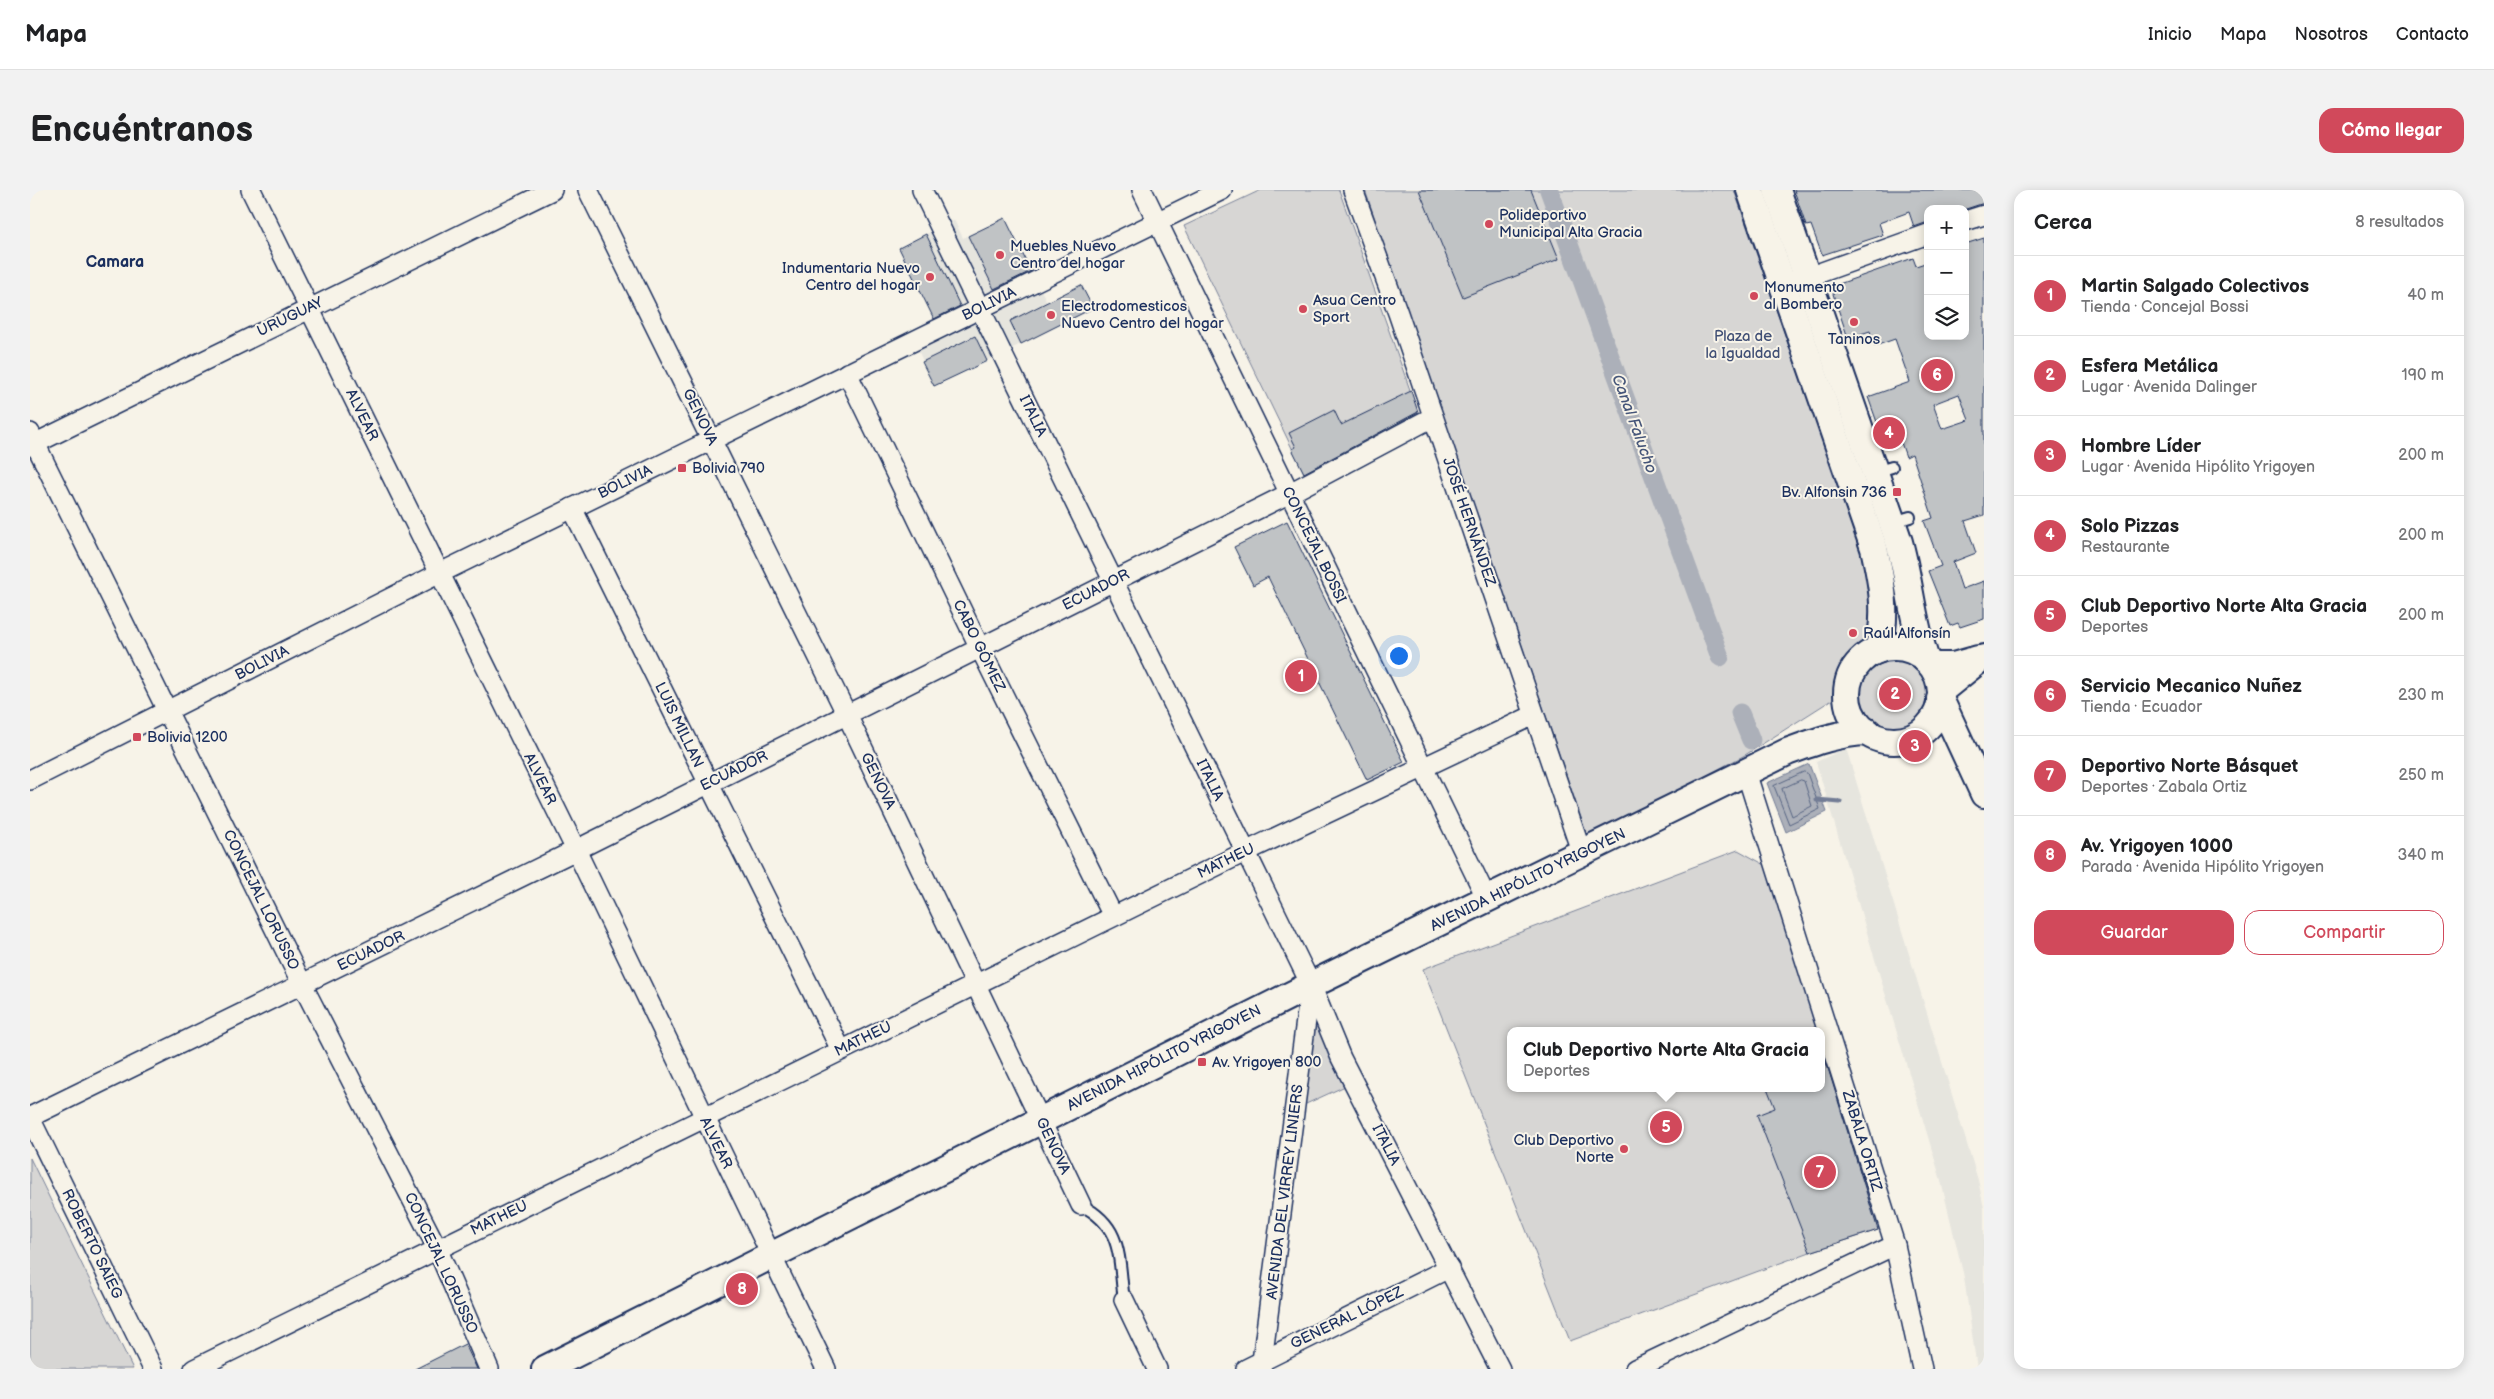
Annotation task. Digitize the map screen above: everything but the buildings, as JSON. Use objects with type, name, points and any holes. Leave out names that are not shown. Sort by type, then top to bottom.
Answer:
[{"type":"main road","points":[[1777,190],[1884,470],[1901,520],[1905,564],[1914,620],[1928,662],[1938,678],[1940,696],[1982,792]]},
{"type":"main road","points":[[1757,192],[1784,285],[1874,548],[1884,593],[1884,619],[1878,650]]},
{"type":"main road","points":[[1928,662],[1907,649],[1893,647],[1878,650],[1860,662],[1852,674],[1848,688],[1848,702],[1853,716],[1868,732],[1888,740],[1903,740],[1916,734],[1933,720],[1940,696]]},
{"type":"main road","name":"AVENIDA HIPÓLITO YRIGOYEN","points":[[1787,752],[1821,729],[1848,702]]},
{"type":"main road","name":"AVENIDA HIPÓLITO YRIGOYEN","points":[[545,1369],[1311,985],[1787,752],[1824,738],[1846,733],[1868,732]]},
{"type":"main road","points":[[1916,734],[1934,741],[1956,755],[1982,792]]},
{"type":"street","name":"ALVEAR","points":[[251,190],[310,307],[438,574],[576,850],[826,1369]]},
{"type":"street","name":"URUGUAY","points":[[32,441],[552,190]]},
{"type":"street","name":"GENOVA","points":[[588,190],[847,715],[1081,1205]]},
{"type":"street","name":"ITALIA","points":[[922,190],[1311,985],[1341,1058],[1500,1369]]},
{"type":"street","name":"CONCEJAL BOSSI","points":[[1142,190],[1288,494],[1487,899]]},
{"type":"street","name":"BOLIVIA","points":[[30,780],[438,574],[1222,190]]},
{"type":"street","name":"JOSÉ HERNÁNDEZ","points":[[1353,190],[1434,417],[1582,854]]},
{"type":"street","points":[[1969,220],[1984,215]]},
{"type":"street","points":[[1784,285],[1924,235]]},
{"type":"street","name":"CABO GÓMEZ","points":[[847,373],[980,648],[1114,916]]},
{"type":"street","name":"ECUADOR","points":[[30,1117],[847,715],[1288,494],[1434,417]]},
{"type":"street","name":"CONCEJAL LORUSSO","points":[[32,441],[168,710],[302,984],[437,1248],[489,1369]]},
{"type":"street","name":"LUIS MILLAN","points":[[572,508],[841,1050]]},
{"type":"street","points":[[1928,662],[1953,665],[1984,657]]},
{"type":"street","points":[[1940,696],[1984,657]]},
{"type":"street","name":"MATHEU","points":[[194,1369],[1245,852],[1534,715]]},
{"type":"street","name":"ZABALA ORTIZ","points":[[1746,772],[1895,1245],[1922,1369]]},
{"type":"street","name":"AVENIDA DEL VIRREY LINIERS","points":[[1262,1365],[1311,985]]},
{"type":"street","name":"ROBERTO SAIEG","points":[[30,1117],[153,1369]]},
{"type":"street","points":[[1635,1369],[1895,1245]]},
{"type":"street","name":"GENERAL LÓPEZ","points":[[1246,1369],[1262,1365],[1449,1268]]},
{"type":"street","name":"GENOVA","points":[[1124,1300],[1157,1369]]},
{"type":"lane","name":"GENOVA","points":[[1081,1205],[1107,1224],[1119,1247],[1124,1300]]},
{"type":"shaded area","points":[[1005,218],[1047,302],[1081,285],[1093,309],[934,386],[914,341],[938,329],[899,248],[954,220],[963,238]]},
{"type":"shaded area","points":[[1846,748],[1978,1180],[1984,1208],[1984,1369],[1977,1369],[1964,1277],[1940,1177],[1816,762]]},
{"type":"green space","name":"Asua Centro Sport","points":[[1261,190],[1339,190],[1420,418],[1305,475],[1184,226]]},
{"type":"green space","name":"Plaza de la Igualdad","points":[[1365,190],[1734,190],[1859,545],[1869,592],[1871,616],[1869,640],[1856,652],[1844,668],[1833,699],[1745,755],[1588,838]]},
{"type":"green space","points":[[1886,654],[1902,654],[1923,665],[1934,686],[1934,702],[1923,723],[1902,734],[1886,734],[1872,728],[1860,716],[1854,702],[1854,686],[1860,672],[1872,660]]},
{"type":"green space","points":[[1738,850],[1767,866],[1817,1027],[1507,1027],[1507,1092],[1825,1092],[1825,1053],[1878,1230],[1810,1252],[1570,1341],[1423,969]]},
{"type":"green space","points":[[1316,1000],[1354,1082],[1295,1109]]},
{"type":"green space","points":[[30,1158],[133,1369],[30,1369]]},
{"type":"water","points":[[1809,764],[1827,812],[1786,832],[1767,783]]},
{"type":"waterway","name":"Canal Falucho","points":[[1549,190],[1720,657]]},
{"type":"waterway","name":"Canal Falucho","points":[[1740,713],[1751,740]]},
{"type":"waterway","points":[[1817,800],[1840,802]]},
{"type":"place","name":"Polideportivo Municipal Alta Gracia","points":[[1489,224]]},
{"type":"place","name":"Muebles Nuevo Centro del hogar","points":[[1000,255]]},
{"type":"place","name":"Indumentaria Nuevo Centro del hogar","points":[[930,277]]},
{"type":"place","name":"Monumento al Bombero","points":[[1754,296]]},
{"type":"place","name":"Asua Centro Sport","points":[[1303,309]]},
{"type":"place","name":"Electrodomesticos Nuevo Centro del hogar","points":[[1051,315]]},
{"type":"place","name":"Taninos","points":[[1854,322]]},
{"type":"place","name":"Servicio Mecanico Nuñez","points":[[1937,375]]},
{"type":"place","name":"Solo Pizzas","points":[[1889,433]]},
{"type":"place","name":"Bolivia 790","points":[[682,468]]},
{"type":"place","name":"Bv. Alfonsin 736","points":[[1897,492]]},
{"type":"place","name":"Raúl Alfonsín","points":[[1853,633]]},
{"type":"place","name":"Martin Salgado Colectivos","points":[[1301,676]]},
{"type":"place","name":"Esfera Metálica","points":[[1895,694]]},
{"type":"place","name":"Bolivia 1200","points":[[137,737]]},
{"type":"place","name":"Hombre Líder","points":[[1915,746]]},
{"type":"place","name":"Av. Yrigoyen 800","points":[[1202,1062]]},
{"type":"place","name":"Club Deportivo Norte Alta Gracia","points":[[1666,1127]]},
{"type":"place","name":"Club Deportivo Norte","points":[[1624,1149]]},
{"type":"place","name":"Deportivo Norte Básquet","points":[[1820,1172]]},
{"type":"place","name":"Av. Yrigoyen 1000","points":[[742,1289]]},
{"type":"district","name":"Camara","points":[[115,262]]}]
